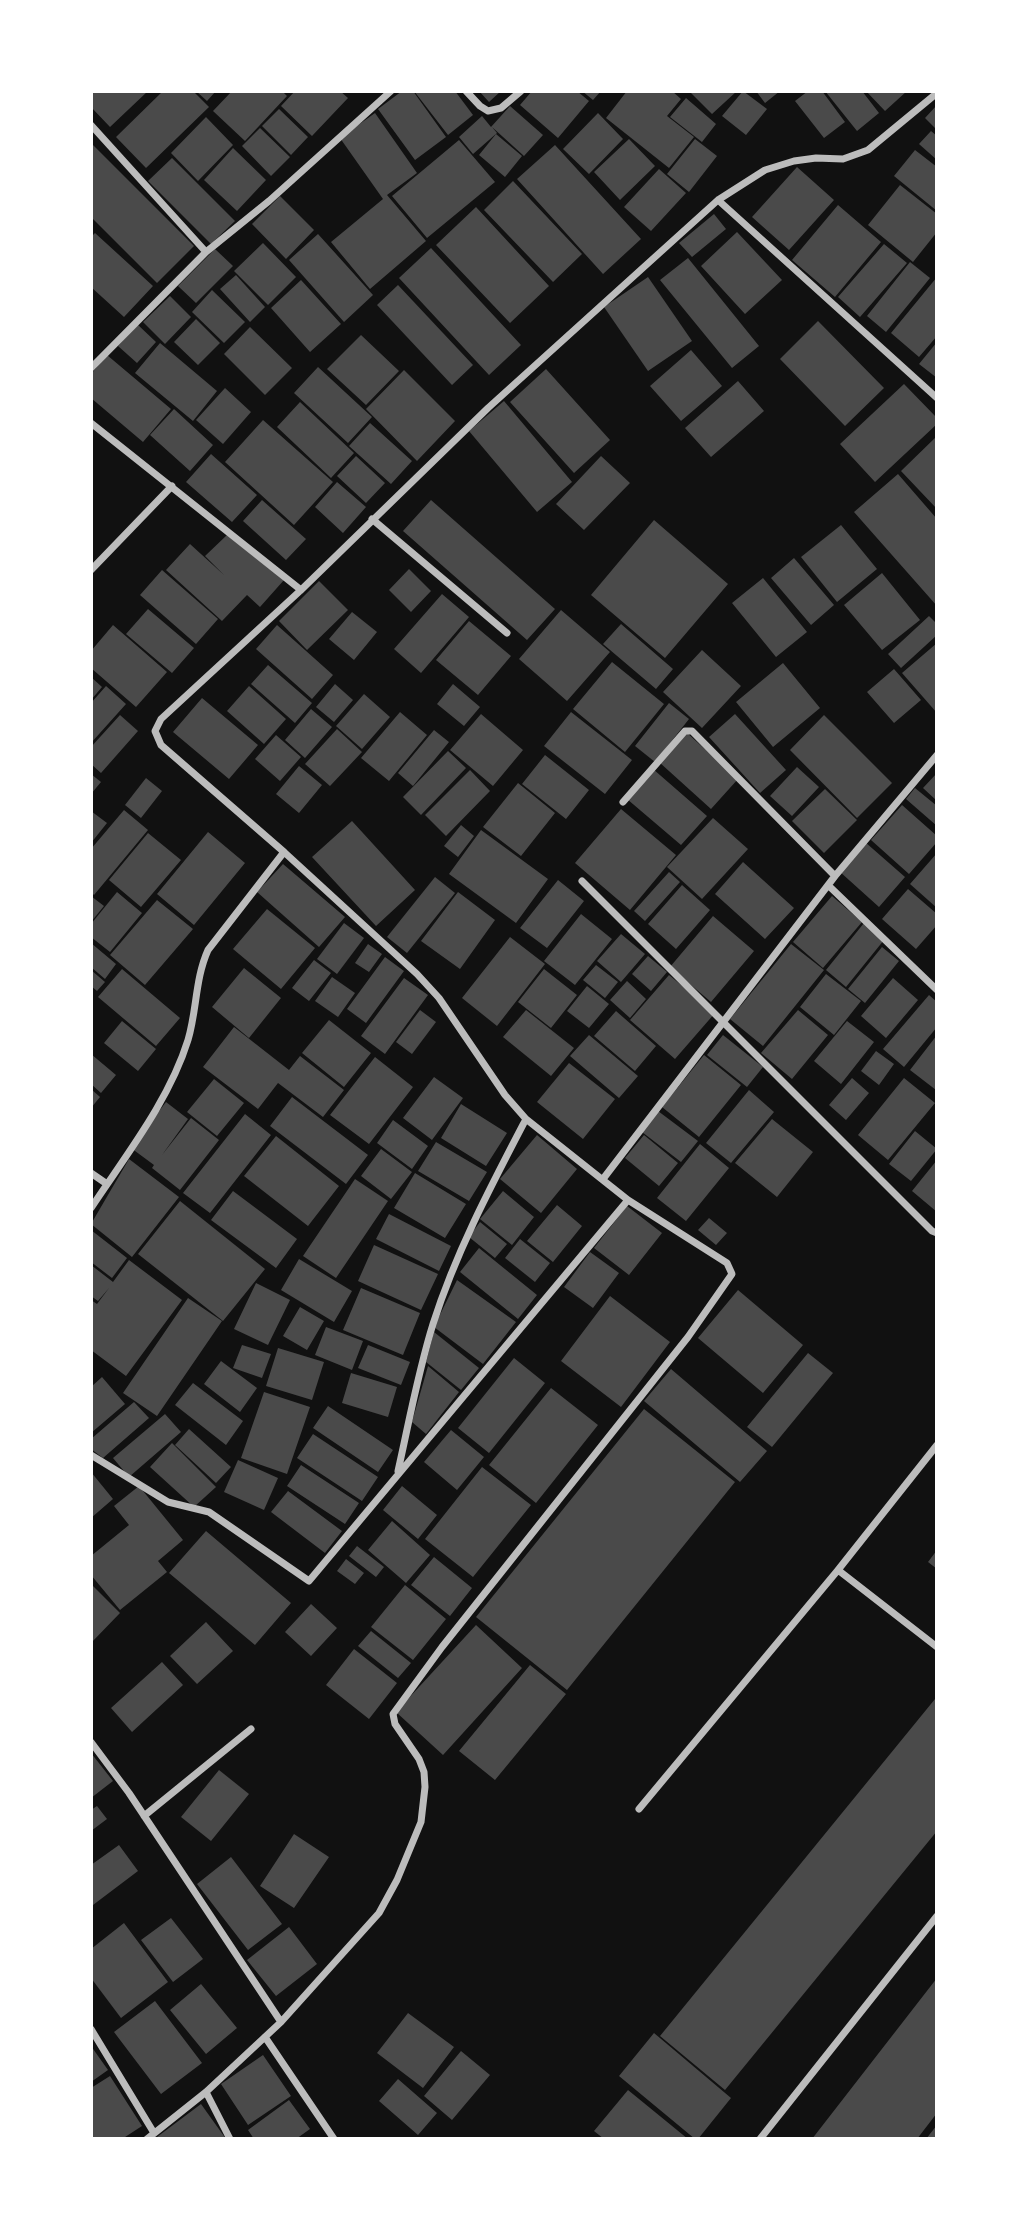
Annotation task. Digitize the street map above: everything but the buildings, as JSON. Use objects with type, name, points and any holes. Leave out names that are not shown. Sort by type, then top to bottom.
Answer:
[{"type":"street","points":[[91,368],[206,252],[269,201],[391,91]]},
{"type":"street","points":[[466,91],[488,111],[501,107],[520,91]]},
{"type":"street","points":[[147,2139],[206,2092],[281,2022],[379,1913],[397,1880],[421,1822],[424,1772],[419,1759],[392,1719],[393,1714],[442,1647],[688,1337],[732,1274],[727,1263],[628,1200],[526,1119],[505,1095],[439,998],[417,974],[162,745],[155,731],[161,719],[301,590],[488,408],[718,200],[765,170],[794,161],[816,158],[843,159],[869,150],[937,93]]},
{"type":"street","points":[[91,125],[206,252]]},
{"type":"street","points":[[718,200],[937,398]]},
{"type":"street","points":[[91,423],[301,590]]},
{"type":"street","points":[[91,570],[172,486]]},
{"type":"street","points":[[372,519],[507,633]]},
{"type":"street","points":[[623,802],[685,731],[692,731],[835,876]]},
{"type":"street","points":[[603,1179],[835,876],[937,755]]},
{"type":"street","points":[[91,1208],[168,1089],[188,1039],[200,968],[208,950],[284,852]]},
{"type":"street","points":[[582,881],[937,1234]]},
{"type":"street","points":[[828,886],[937,990]]},
{"type":"street","points":[[398,1474],[432,1326],[447,1284],[470,1226],[526,1119]]},
{"type":"street","points":[[91,1173],[107,1184]]},
{"type":"street","points":[[91,1455],[168,1502],[209,1512],[309,1581],[628,1200]]},
{"type":"street","points":[[639,1809],[838,1570],[937,1445]]},
{"type":"street","points":[[838,1570],[937,1647]]},
{"type":"street","points":[[144,1816],[251,1728]]},
{"type":"street","points":[[91,1742],[144,1816],[281,2022]]},
{"type":"street","points":[[760,2139],[937,1916]]},
{"type":"street","points":[[91,2029],[154,2133]]},
{"type":"street","points":[[265,2037],[334,2139]]},
{"type":"street","points":[[206,2092],[230,2139]]}]
